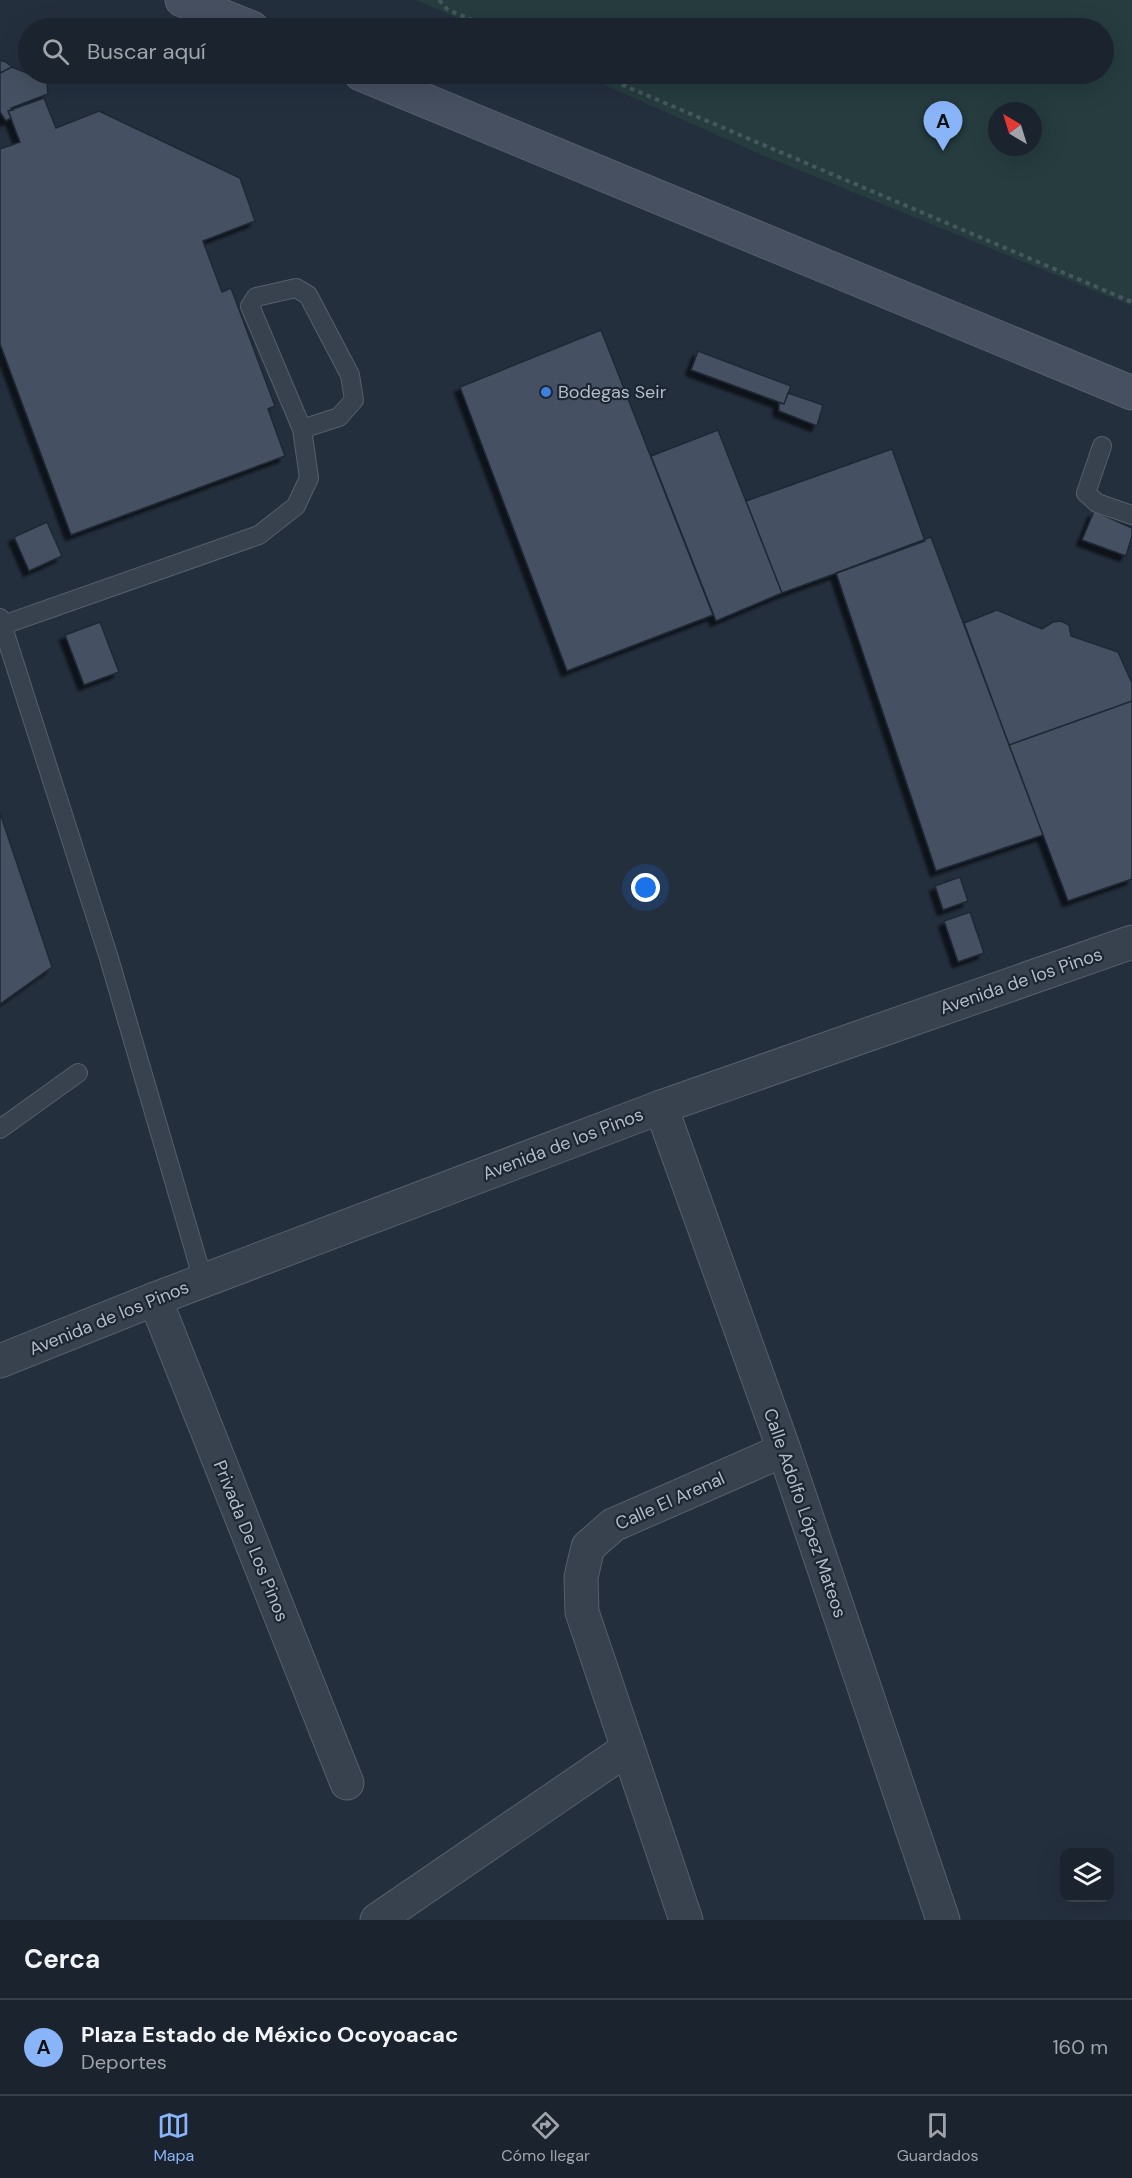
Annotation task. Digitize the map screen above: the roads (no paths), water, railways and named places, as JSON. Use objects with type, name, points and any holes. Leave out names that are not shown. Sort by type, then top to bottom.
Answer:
[{"type":"main road","points":[[182,0],[227,18]]},
{"type":"main road","points":[[385,84],[1132,393]]},
{"type":"street","name":"Avenida de los Pinos","points":[[0,1361],[155,1299],[662,1107],[1132,942]]},
{"type":"street","name":"Calle Adolfo López Mateos","points":[[662,1107],[784,1450],[943,1920]]},
{"type":"street","name":"Privada De Los Pinos","points":[[155,1299],[347,1783]]},
{"type":"street","name":"Calle El Arenal","points":[[686,1920],[582,1612],[581,1577],[588,1547],[613,1525],[784,1450]]},
{"type":"street","points":[[377,1920],[627,1749]]},
{"type":"lane","points":[[203,1281],[108,955],[2,622],[259,535],[296,506],[309,478],[302,429],[250,306],[256,297],[296,288],[308,295],[350,375],[354,400],[339,417],[302,429]]},
{"type":"lane","points":[[1101,446],[1086,493],[1097,503],[1132,515]]},
{"type":"lane","points":[[0,1129],[78,1073]]},
{"type":"place","name":"Plaza Estado de México Ocoyoacac","points":[[943,151]]},
{"type":"place","name":"Bodegas Seir","points":[[546,392]]}]
